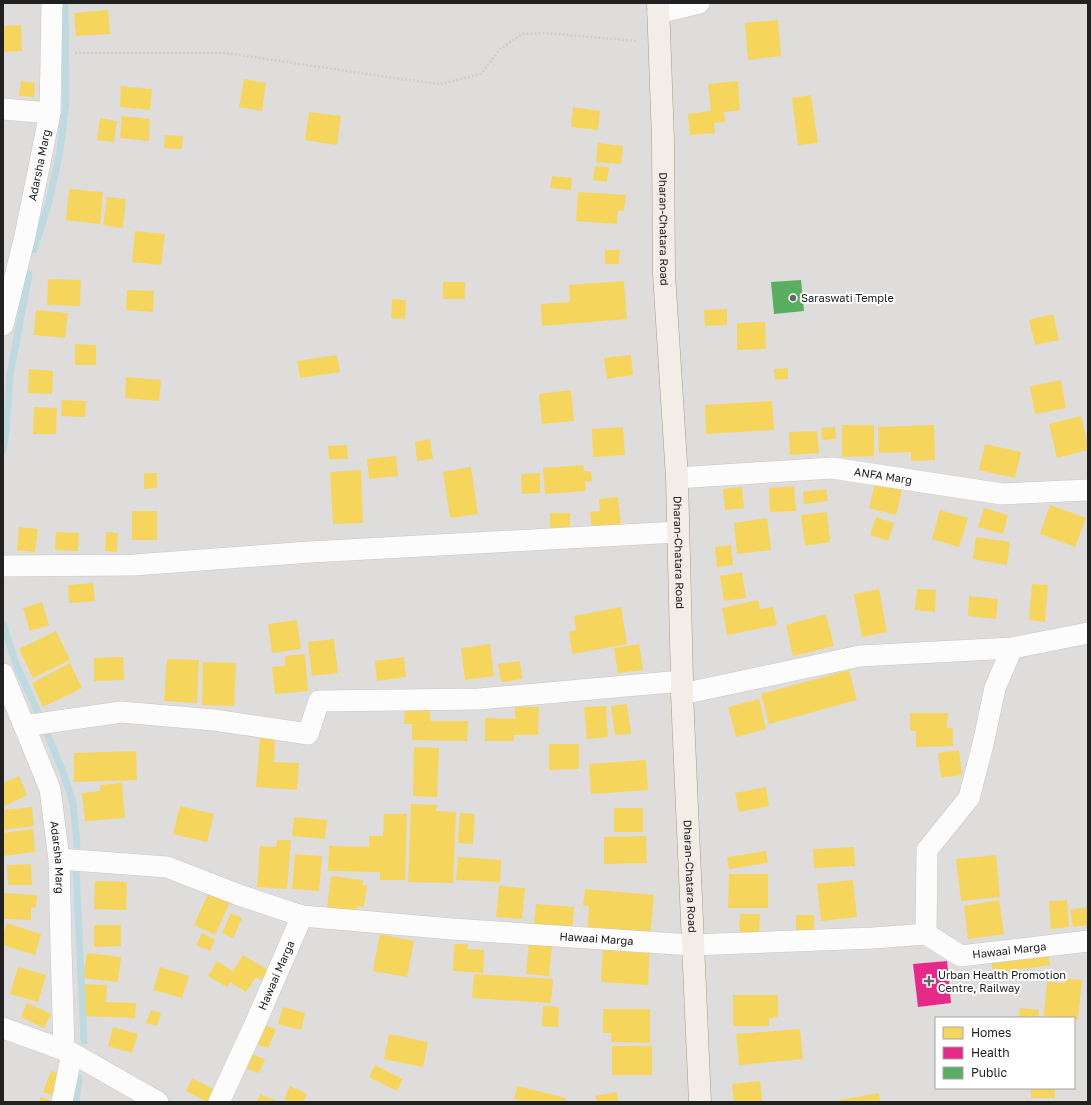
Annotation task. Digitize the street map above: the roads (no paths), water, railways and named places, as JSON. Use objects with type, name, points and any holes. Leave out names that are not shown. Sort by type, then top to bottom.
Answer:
[{"type":"main road","name":"Dharan-Chatara Road","points":[[658,8],[664,140],[664,274],[677,478],[682,687],[700,1102]]},
{"type":"street","name":"Adarsha Marg","points":[[3,325],[25,236],[50,113],[52,3]]},
{"type":"street","points":[[658,8],[699,3]]},
{"type":"street","points":[[3,109],[50,113]]},
{"type":"street","name":"ANFA Marg","points":[[677,478],[832,468],[1002,494],[1088,490]]},
{"type":"street","points":[[3,566],[134,565],[318,552],[678,532]]},
{"type":"street","points":[[24,726],[121,712],[214,720],[308,734],[319,701],[480,700],[682,687],[860,656],[1012,648],[1088,633]]},
{"type":"street","points":[[926,934],[927,850],[969,798],[983,744],[995,688],[1012,648]]},
{"type":"street","name":"Adarsha Marg","points":[[3,674],[50,789],[59,858],[61,947],[68,1052],[62,1102]]},
{"type":"street","points":[[59,858],[168,867],[239,895],[302,916]]},
{"type":"street","name":"Hawaai Marga","points":[[219,1102],[302,916],[452,929],[692,945],[874,938],[926,934],[961,956],[1088,941]]},
{"type":"street","points":[[3,1028],[68,1052],[158,1102]]},
{"type":"waterway","points":[[34,250],[49,202],[60,151],[66,102],[65,3]]},
{"type":"waterway","points":[[3,450],[6,431],[10,375],[29,274]]},
{"type":"waterway","points":[[3,624],[16,664],[39,715]]},
{"type":"waterway","points":[[46,731],[63,772],[73,803],[77,845]]},
{"type":"waterway","points":[[76,868],[84,1041]]},
{"type":"waterway","points":[[76,1102],[79,1078]]},
{"type":"place","name":"Saraswati Temple","points":[[793,298]]},
{"type":"place","name":"Urban Health Promotion Centre, Railway","points":[[929,981]]}]
